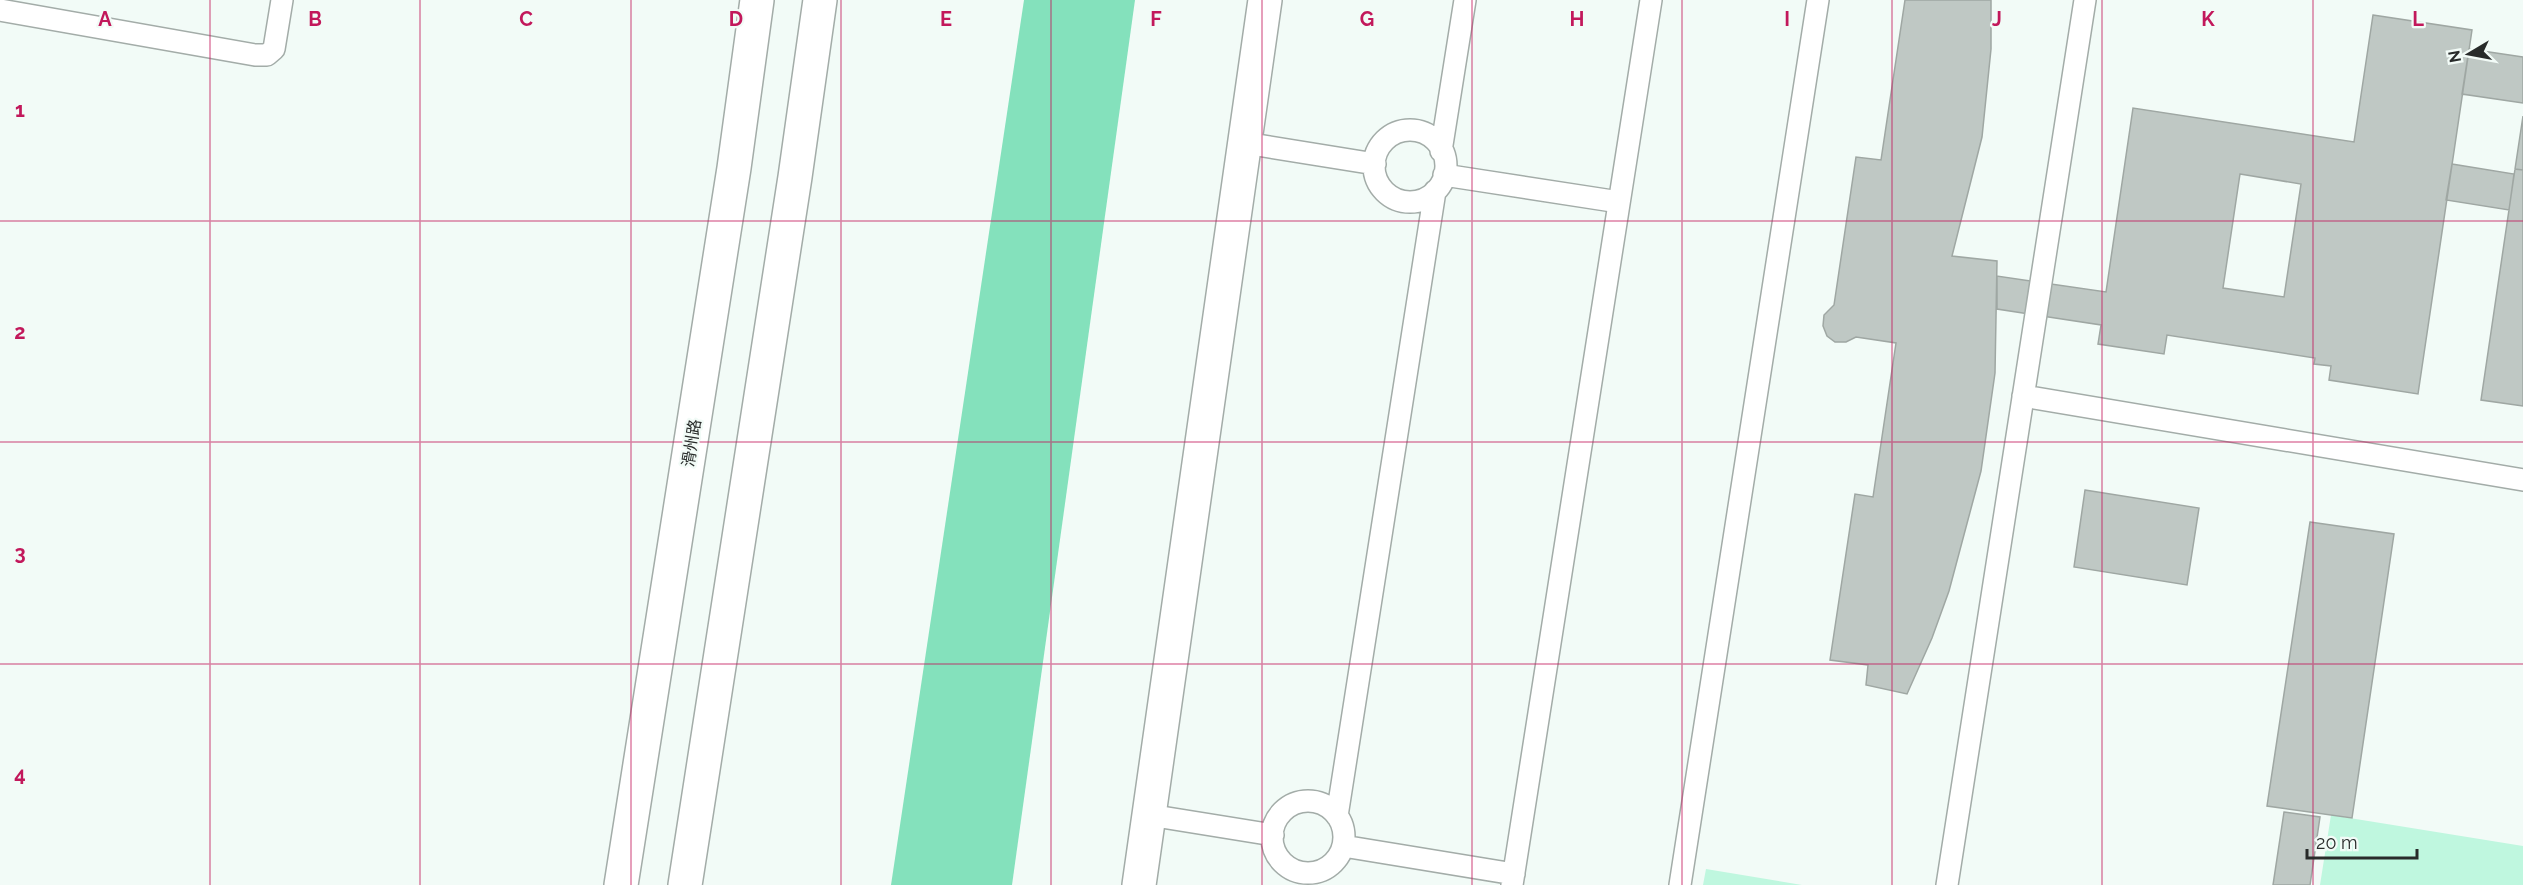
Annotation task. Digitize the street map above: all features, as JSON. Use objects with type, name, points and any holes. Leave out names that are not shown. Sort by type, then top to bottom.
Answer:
[{"type":"main road","name":"滑州路","points":[[621,885],[734,168],[757,0]]},
{"type":"main road","points":[[685,885],[794,189],[820,0]]},
{"type":"main road","points":[[1139,885],[1265,0]]},
{"type":"lane","points":[[0,10],[267,56],[274,49],[282,0]]},
{"type":"lane","points":[[1441,151],[1465,0]]},
{"type":"lane","points":[[1342,846],[1513,879],[1651,0]]},
{"type":"lane","points":[[1680,885],[1818,0]]},
{"type":"lane","points":[[1947,885],[2085,0]]},
{"type":"lane","points":[[1337,816],[1440,183],[1445,158],[1439,145],[1429,135],[1415,131],[1403,131],[1391,136],[1382,144],[1375,157],[1374,172],[1379,185],[1389,196],[1402,202],[1417,202],[1440,183],[1619,202]]},
{"type":"lane","points":[[1245,143],[1375,164]]},
{"type":"lane","points":[[2023,396],[2523,480]]},
{"type":"lane","points":[[1301,802],[1314,802],[1327,807],[1337,816],[1343,829],[1342,846],[1328,876],[1301,873],[1288,867],[1278,856],[1272,843],[1273,835],[1280,815],[1301,802]]},
{"type":"lane","points":[[1149,815],[1273,835]]},
{"type":"shaded area","points":[[1024,0],[1135,0],[1012,885],[891,885]]},
{"type":"shaded area","points":[[2331,815],[2523,846],[2523,885],[2320,885]]},
{"type":"shaded area","points":[[1706,869],[1802,885],[1703,885]]},
{"type":"building","points":[[1905,0],[1991,0],[1991,49],[1982,137],[1952,256],[1997,261],[1995,373],[1981,471],[1949,591],[1932,638],[1907,694],[1866,685],[1868,665],[1830,660],[1855,494],[1873,497],[1896,343],[1856,337],[1846,342],[1835,342],[1827,336],[1823,326],[1824,315],[1834,305],[1856,157],[1881,160]]},
{"type":"building","points":[[2373,15],[2472,30],[2418,394],[2329,380],[2331,366],[2314,364],[2315,358],[2167,335],[2164,354],[2098,344],[2101,325],[1997,309],[1997,276],[2106,292],[2133,108],[2354,142]],"holes":[[[2240,174],[2301,184],[2284,297],[2223,288]]]},
{"type":"building","points":[[2469,49],[2523,57],[2523,103],[2462,94]]},
{"type":"building","points":[[2523,116],[2523,170],[2515,169]]},
{"type":"building","points":[[2452,164],[2514,174],[2509,210],[2446,200]]},
{"type":"building","points":[[2515,169],[2523,170],[2523,406],[2481,400]]},
{"type":"building","points":[[2085,490],[2199,508],[2187,585],[2074,567]]},
{"type":"building","points":[[2310,522],[2394,534],[2352,818],[2267,806]]},
{"type":"building","points":[[2284,812],[2320,817],[2310,885],[2273,885]]}]
